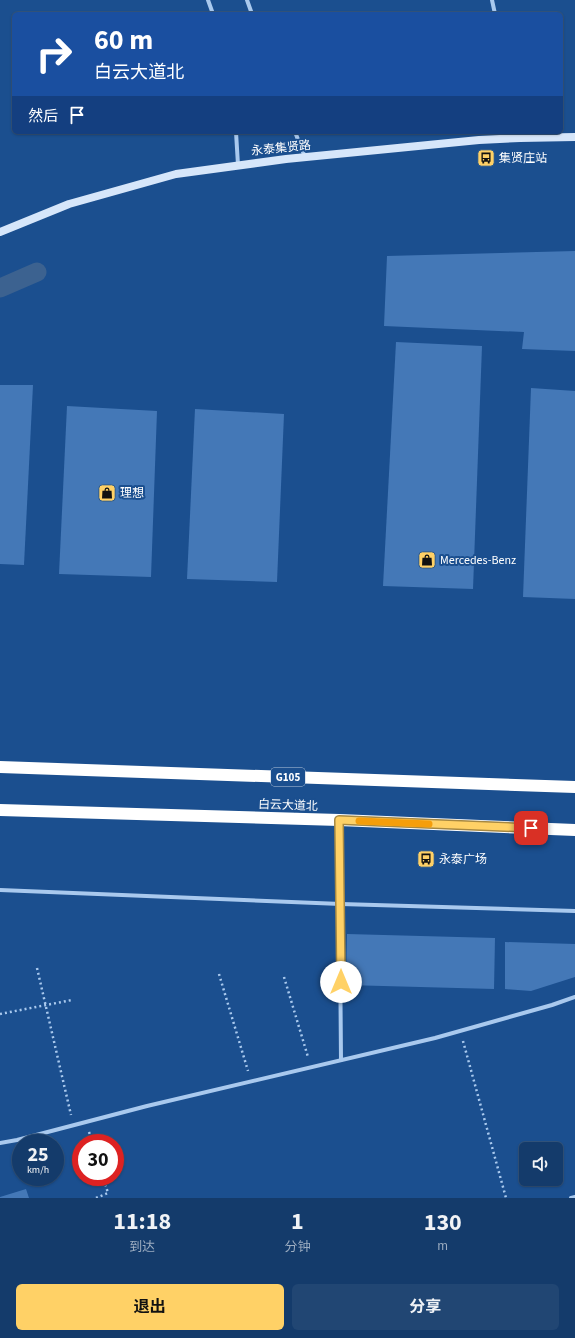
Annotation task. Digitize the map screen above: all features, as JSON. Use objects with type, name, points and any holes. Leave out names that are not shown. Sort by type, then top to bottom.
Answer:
[{"type":"highway","name":"G105","points":[[0,767],[575,788]]},
{"type":"highway","name":"白云大道北","points":[[0,810],[339,820],[575,830]]},
{"type":"street","points":[[208,0],[212,12]]},
{"type":"street","points":[[247,0],[251,12]]},
{"type":"street","points":[[492,0],[495,12]]},
{"type":"street","points":[[236,134],[238,166]]},
{"type":"street","points":[[296,134],[305,158]]},
{"type":"street","name":"永泰集贤路","points":[[0,232],[69,204],[176,174],[286,159],[520,135],[575,137]]},
{"type":"street","points":[[339,820],[341,904],[341,1060]]},
{"type":"street","points":[[0,890],[341,904],[575,911]]},
{"type":"street","points":[[0,1143],[460,1031],[575,997]]},
{"type":"street","points":[[571,1198],[575,1197]]},
{"type":"path","points":[[37,968],[74,1125]]},
{"type":"path","points":[[219,974],[252,1081]]},
{"type":"path","points":[[284,977],[311,1067]]},
{"type":"path","points":[[0,1014],[72,1000]]},
{"type":"path","points":[[460,1031],[506,1198]]},
{"type":"path","points":[[96,1198],[108,1193],[106,1186]]},
{"type":"building","points":[[575,251],[575,351],[522,349],[524,332],[384,326],[387,256]]},
{"type":"building","points":[[396,342],[482,346],[473,589],[383,586]]},
{"type":"building","points":[[0,385],[33,385],[24,565],[0,564]]},
{"type":"building","points":[[531,388],[575,391],[575,599],[523,597]]},
{"type":"building","points":[[67,406],[157,411],[151,577],[59,574]]},
{"type":"building","points":[[195,409],[284,414],[277,582],[187,579]]},
{"type":"building","points":[[347,934],[495,938],[494,989],[346,985]]},
{"type":"building","points":[[505,942],[575,944],[575,977],[531,991],[505,989]]},
{"type":"building","points":[[26,1189],[29,1198],[0,1198],[0,1197]]},
{"type":"waterway","points":[[0,288],[37,272]]},
{"type":"slow traffic","points":[[359,821],[429,824]]},
{"type":"place","name":"集贤庄站","points":[[486,158]]},
{"type":"place","name":"理想","points":[[107,493]]},
{"type":"place","name":"Mercedes-Benz","points":[[427,560]]},
{"type":"place","name":"永泰广场","points":[[426,859]]},
{"type":"route","points":[[341,982],[339,820],[531,828]]}]
